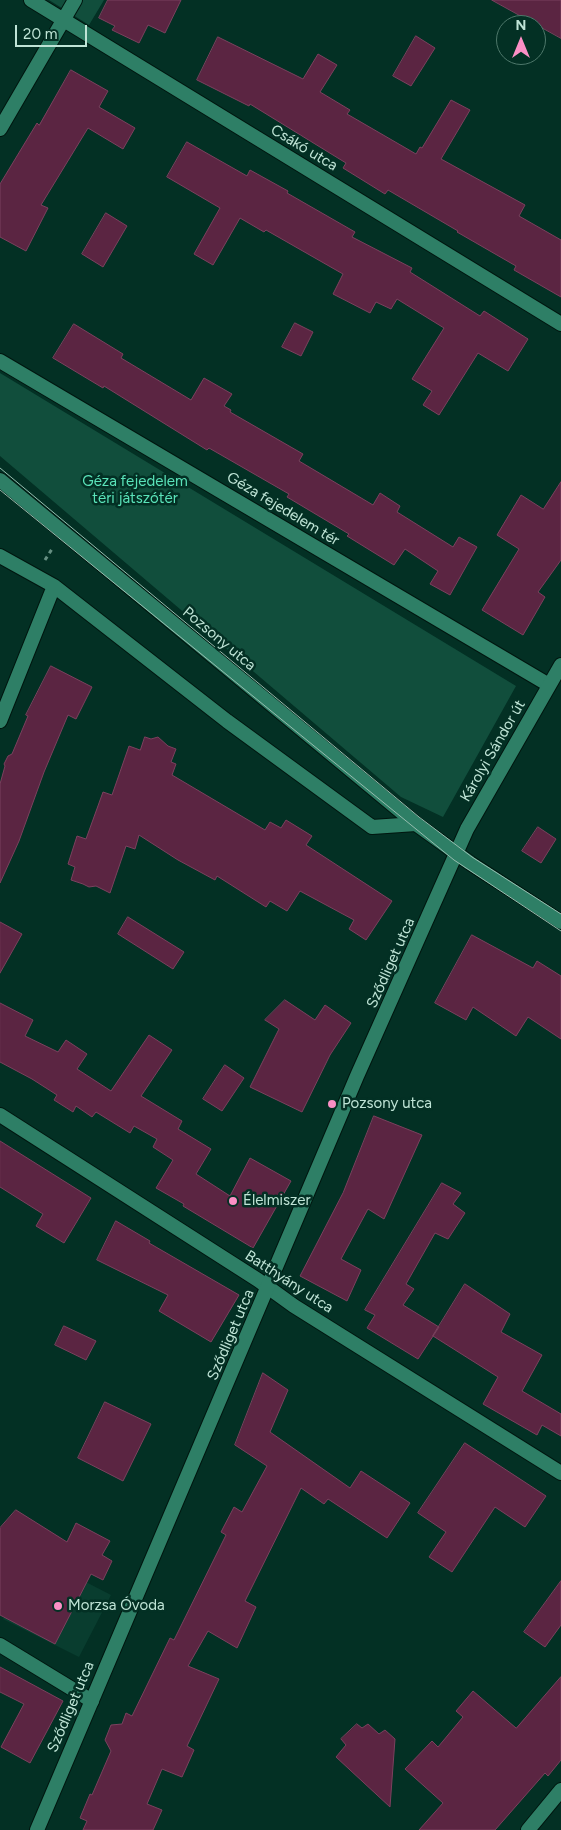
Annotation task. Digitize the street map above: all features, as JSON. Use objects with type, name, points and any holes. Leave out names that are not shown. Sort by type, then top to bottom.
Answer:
[{"type":"street","name":"Csákó utca","points":[[31,0],[561,324]]},
{"type":"street","points":[[0,129],[75,0]]},
{"type":"street","name":"Géza fejedelem tér","points":[[0,361],[549,685]]},
{"type":"street","name":"Pozsony utca","points":[[0,480],[416,824],[457,854],[561,922]]},
{"type":"street","points":[[0,556],[54,586],[226,721],[372,827],[416,824]]},
{"type":"street","points":[[0,720],[54,586]]},
{"type":"street","name":"Károlyi Sándor út","points":[[457,854],[467,829],[561,665]]},
{"type":"street","name":"Sződliget utca","points":[[37,1830],[357,1076],[457,854]]},
{"type":"street","name":"Batthyány utca","points":[[0,1115],[294,1306],[561,1473]]},
{"type":"street","points":[[0,1645],[92,1701]]},
{"type":"street","points":[[528,1830],[561,1790]]},
{"type":"path","points":[[34,575],[64,533]]},
{"type":"shaded area","name":"Morzsa Óvoda","points":[[26,1551],[111,1595],[79,1657],[3,1619],[16,1594]]},
{"type":"green space","points":[[49,0],[104,0],[89,25]]},
{"type":"green space","name":"Géza fejedelem téri játszótér","points":[[0,373],[516,686],[443,817],[401,797],[0,456]]},
{"type":"building","points":[[108,0],[181,0],[165,33],[148,25],[139,43],[112,30],[115,26],[99,18]]},
{"type":"building","points":[[492,0],[561,0],[561,38],[546,30],[546,15],[519,15]]},
{"type":"building","points":[[416,36],[435,48],[411,86],[393,76]]},
{"type":"building","points":[[218,37],[303,79],[318,54],[337,65],[320,92],[350,110],[347,114],[416,154],[420,147],[422,148],[451,100],[470,110],[441,159],[525,205],[519,216],[561,240],[561,297],[514,270],[516,266],[458,231],[388,190],[385,194],[343,168],[346,163],[250,104],[249,106],[197,80]]},
{"type":"building","points":[[71,70],[108,91],[99,107],[135,128],[123,149],[88,128],[41,205],[48,208],[26,251],[0,237],[0,184],[37,123],[39,125]]},
{"type":"building","points":[[187,142],[247,176],[250,170],[288,191],[287,193],[355,232],[352,237],[412,268],[410,272],[480,316],[484,311],[528,339],[508,371],[478,353],[439,415],[423,405],[432,391],[412,379],[444,328],[397,299],[391,309],[376,302],[370,313],[333,294],[343,274],[266,230],[264,232],[240,218],[213,265],[194,254],[220,208],[167,177]]},
{"type":"building","points":[[106,213],[127,226],[103,267],[82,254]]},
{"type":"building","points":[[295,323],[313,332],[301,356],[282,347]]},
{"type":"building","points":[[74,324],[123,354],[121,358],[191,400],[204,378],[232,394],[224,406],[231,410],[230,412],[303,454],[299,461],[373,505],[380,493],[400,506],[397,512],[453,547],[459,537],[477,547],[450,595],[430,584],[438,571],[405,549],[394,565],[347,536],[349,534],[287,497],[289,494],[209,448],[207,450],[104,386],[103,388],[53,358]]},
{"type":"building","points":[[561,482],[561,560],[538,592],[545,597],[523,635],[482,610],[519,549],[497,535],[521,495],[543,509]]},
{"type":"building","points":[[51,666],[92,687],[76,719],[68,715],[44,772],[19,841],[0,883],[0,784],[4,764],[8,756],[12,754],[28,716],[26,715]]},
{"type":"building","points":[[145,737],[151,739],[158,737],[168,746],[176,749],[171,762],[176,764],[172,775],[265,830],[270,822],[281,828],[286,820],[312,836],[306,845],[392,901],[366,940],[349,929],[354,920],[300,891],[287,911],[270,901],[266,907],[217,876],[215,880],[178,860],[139,835],[135,849],[126,846],[110,893],[96,886],[89,887],[71,880],[75,867],[68,864],[77,836],[86,839],[103,792],[112,795],[129,746],[140,750]]},
{"type":"building","points":[[538,827],[556,839],[541,863],[522,851]]},
{"type":"building","points":[[128,917],[184,952],[173,969],[118,934]]},
{"type":"building","points":[[0,922],[22,934],[0,973]]},
{"type":"building","points":[[472,935],[533,968],[537,961],[561,976],[561,1039],[528,1017],[516,1036],[473,1007],[466,1020],[435,1003]]},
{"type":"building","points":[[285,1000],[315,1020],[325,1005],[351,1023],[330,1055],[302,1112],[250,1087],[279,1029],[265,1020]]},
{"type":"building","points":[[0,1003],[33,1020],[25,1036],[58,1052],[66,1040],[87,1054],[77,1069],[111,1091],[149,1035],[172,1050],[141,1096],[182,1121],[178,1129],[211,1149],[196,1174],[230,1196],[250,1158],[291,1181],[253,1248],[156,1188],[173,1160],[153,1147],[157,1139],[134,1126],[130,1133],[96,1112],[92,1117],[76,1106],[73,1112],[54,1100],[57,1095],[0,1062]]},
{"type":"building","points":[[225,1065],[244,1078],[222,1111],[203,1099]]},
{"type":"building","points":[[374,1116],[422,1135],[384,1219],[368,1209],[341,1259],[361,1270],[347,1301],[300,1276],[343,1193]]},
{"type":"building","points":[[0,1141],[91,1198],[64,1243],[36,1226],[43,1214],[0,1187]]},
{"type":"building","points":[[442,1183],[461,1193],[453,1204],[465,1213],[448,1239],[435,1233],[406,1284],[414,1289],[403,1305],[439,1327],[418,1359],[367,1328],[375,1315],[365,1310]]},
{"type":"building","points":[[116,1221],[150,1241],[149,1243],[239,1295],[211,1342],[159,1311],[168,1295],[97,1260]]},
{"type":"building","points":[[465,1284],[510,1314],[501,1332],[542,1355],[522,1391],[561,1414],[561,1436],[542,1425],[537,1435],[483,1404],[498,1377],[433,1336]]},
{"type":"building","points":[[64,1326],[96,1341],[86,1360],[55,1345]]},
{"type":"building","points":[[263,1373],[288,1390],[270,1432],[350,1488],[361,1471],[410,1503],[387,1538],[328,1499],[324,1504],[301,1488],[245,1601],[256,1607],[237,1648],[208,1631],[188,1666],[219,1679],[187,1746],[194,1750],[182,1777],[162,1769],[147,1804],[162,1810],[153,1830],[83,1830],[87,1821],[80,1818],[111,1751],[105,1740],[111,1725],[122,1724],[126,1713],[132,1716],[170,1638],[174,1640],[226,1535],[221,1532],[234,1507],[242,1512],[267,1466],[235,1445]]},
{"type":"building","points":[[105,1402],[151,1424],[123,1481],[78,1458]]},
{"type":"building","points":[[465,1443],[546,1496],[525,1527],[495,1507],[452,1572],[429,1557],[446,1532],[418,1513]]},
{"type":"building","points":[[16,1510],[67,1542],[76,1523],[110,1541],[102,1555],[112,1561],[103,1580],[91,1574],[55,1644],[0,1615],[0,1528]]},
{"type":"building","points":[[561,1581],[561,1625],[545,1647],[524,1632]]},
{"type":"building","points":[[0,1667],[63,1701],[30,1763],[1,1747],[24,1704],[0,1692]]},
{"type":"building","points":[[561,1677],[561,1760],[548,1776],[545,1773],[495,1830],[419,1830],[443,1803],[405,1769],[432,1741],[438,1747],[463,1717],[456,1711],[473,1691],[516,1728]]},
{"type":"building","points":[[357,1724],[362,1728],[368,1724],[379,1734],[385,1730],[395,1739],[390,1807],[336,1757],[346,1745],[341,1739]]},
{"type":"tram line","points":[[0,468],[419,817],[472,857],[561,914]]},
{"type":"tram line","points":[[0,490],[454,860],[561,931]]},
{"type":"place","name":"Pozsony utca","points":[[332,1104]]},
{"type":"place","name":"Élelmiszer","points":[[233,1201]]},
{"type":"place","name":"Morzsa Óvoda","points":[[58,1606]]}]
